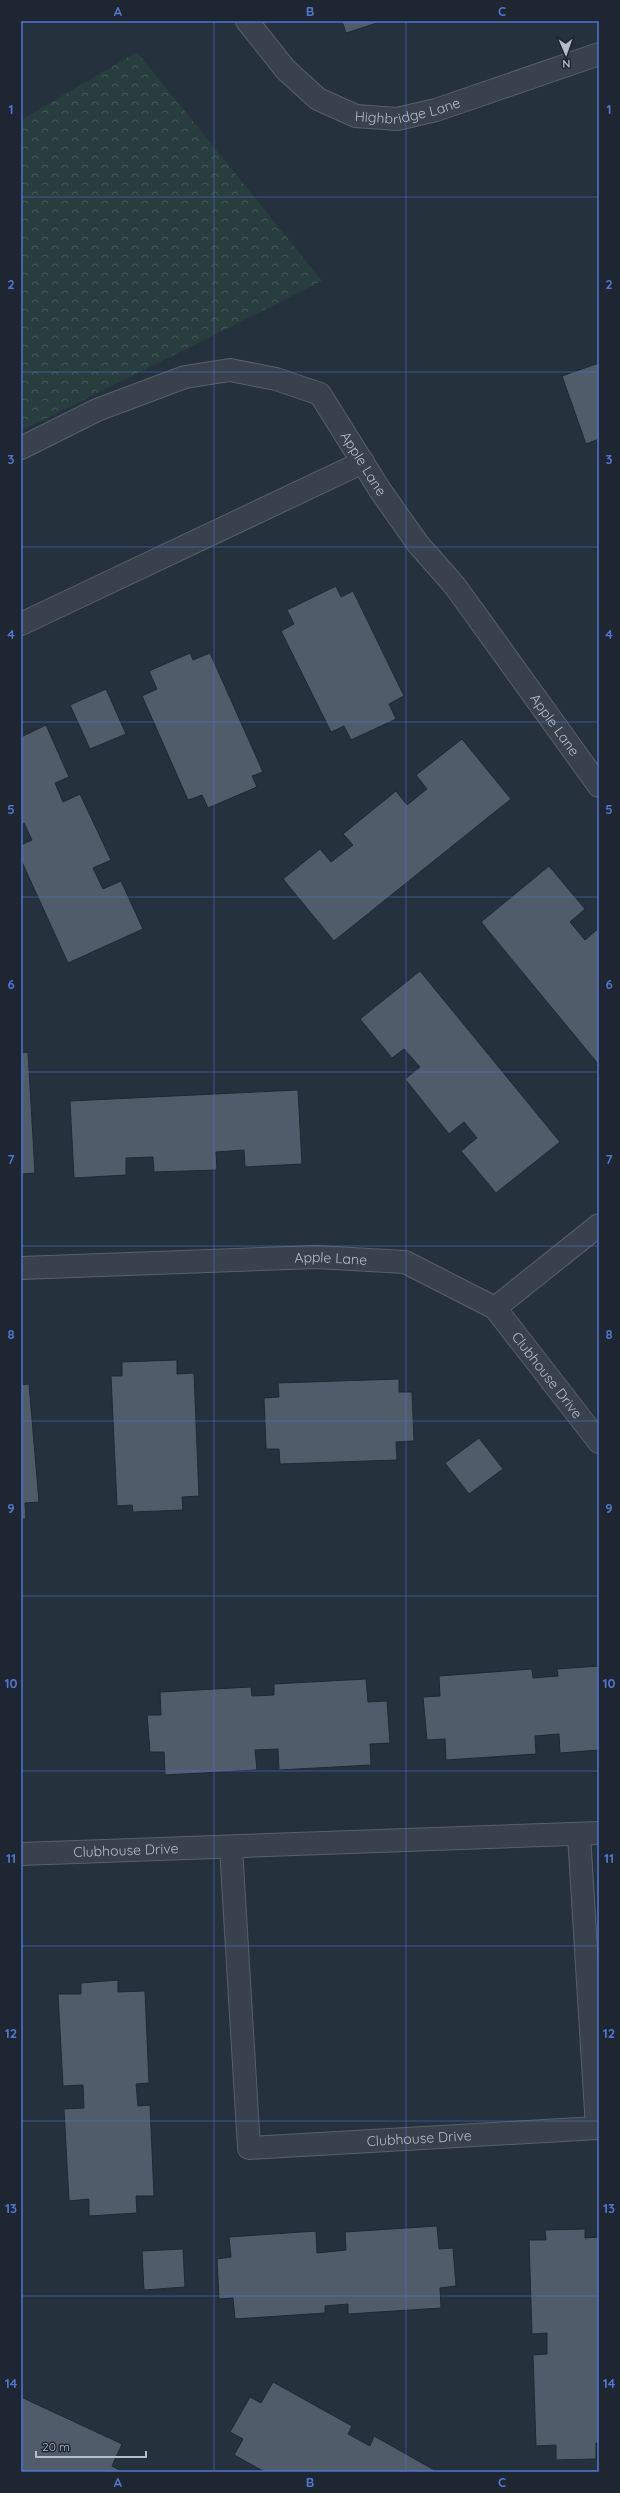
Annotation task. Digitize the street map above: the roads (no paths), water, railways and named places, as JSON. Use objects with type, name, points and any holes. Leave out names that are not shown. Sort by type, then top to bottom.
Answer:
[{"type":"street","name":"Highbridge Lane","points":[[247,21],[286,70],[318,99],[356,116],[397,119],[436,110],[599,54]]},
{"type":"street","name":"Apple Lane","points":[[21,448],[140,392],[185,377],[230,370],[276,379],[320,394],[418,544],[455,586],[599,786]]},
{"type":"street","points":[[21,624],[363,462]]},
{"type":"street","points":[[495,1308],[599,1225]]},
{"type":"street","name":"Apple Lane","points":[[21,1268],[316,1257],[405,1262],[495,1308]]},
{"type":"street","name":"Clubhouse Drive","points":[[495,1308],[599,1442]]},
{"type":"street","name":"Clubhouse Drive","points":[[21,1854],[231,1848],[589,1834],[597,2128],[249,2148],[231,1848]]}]
